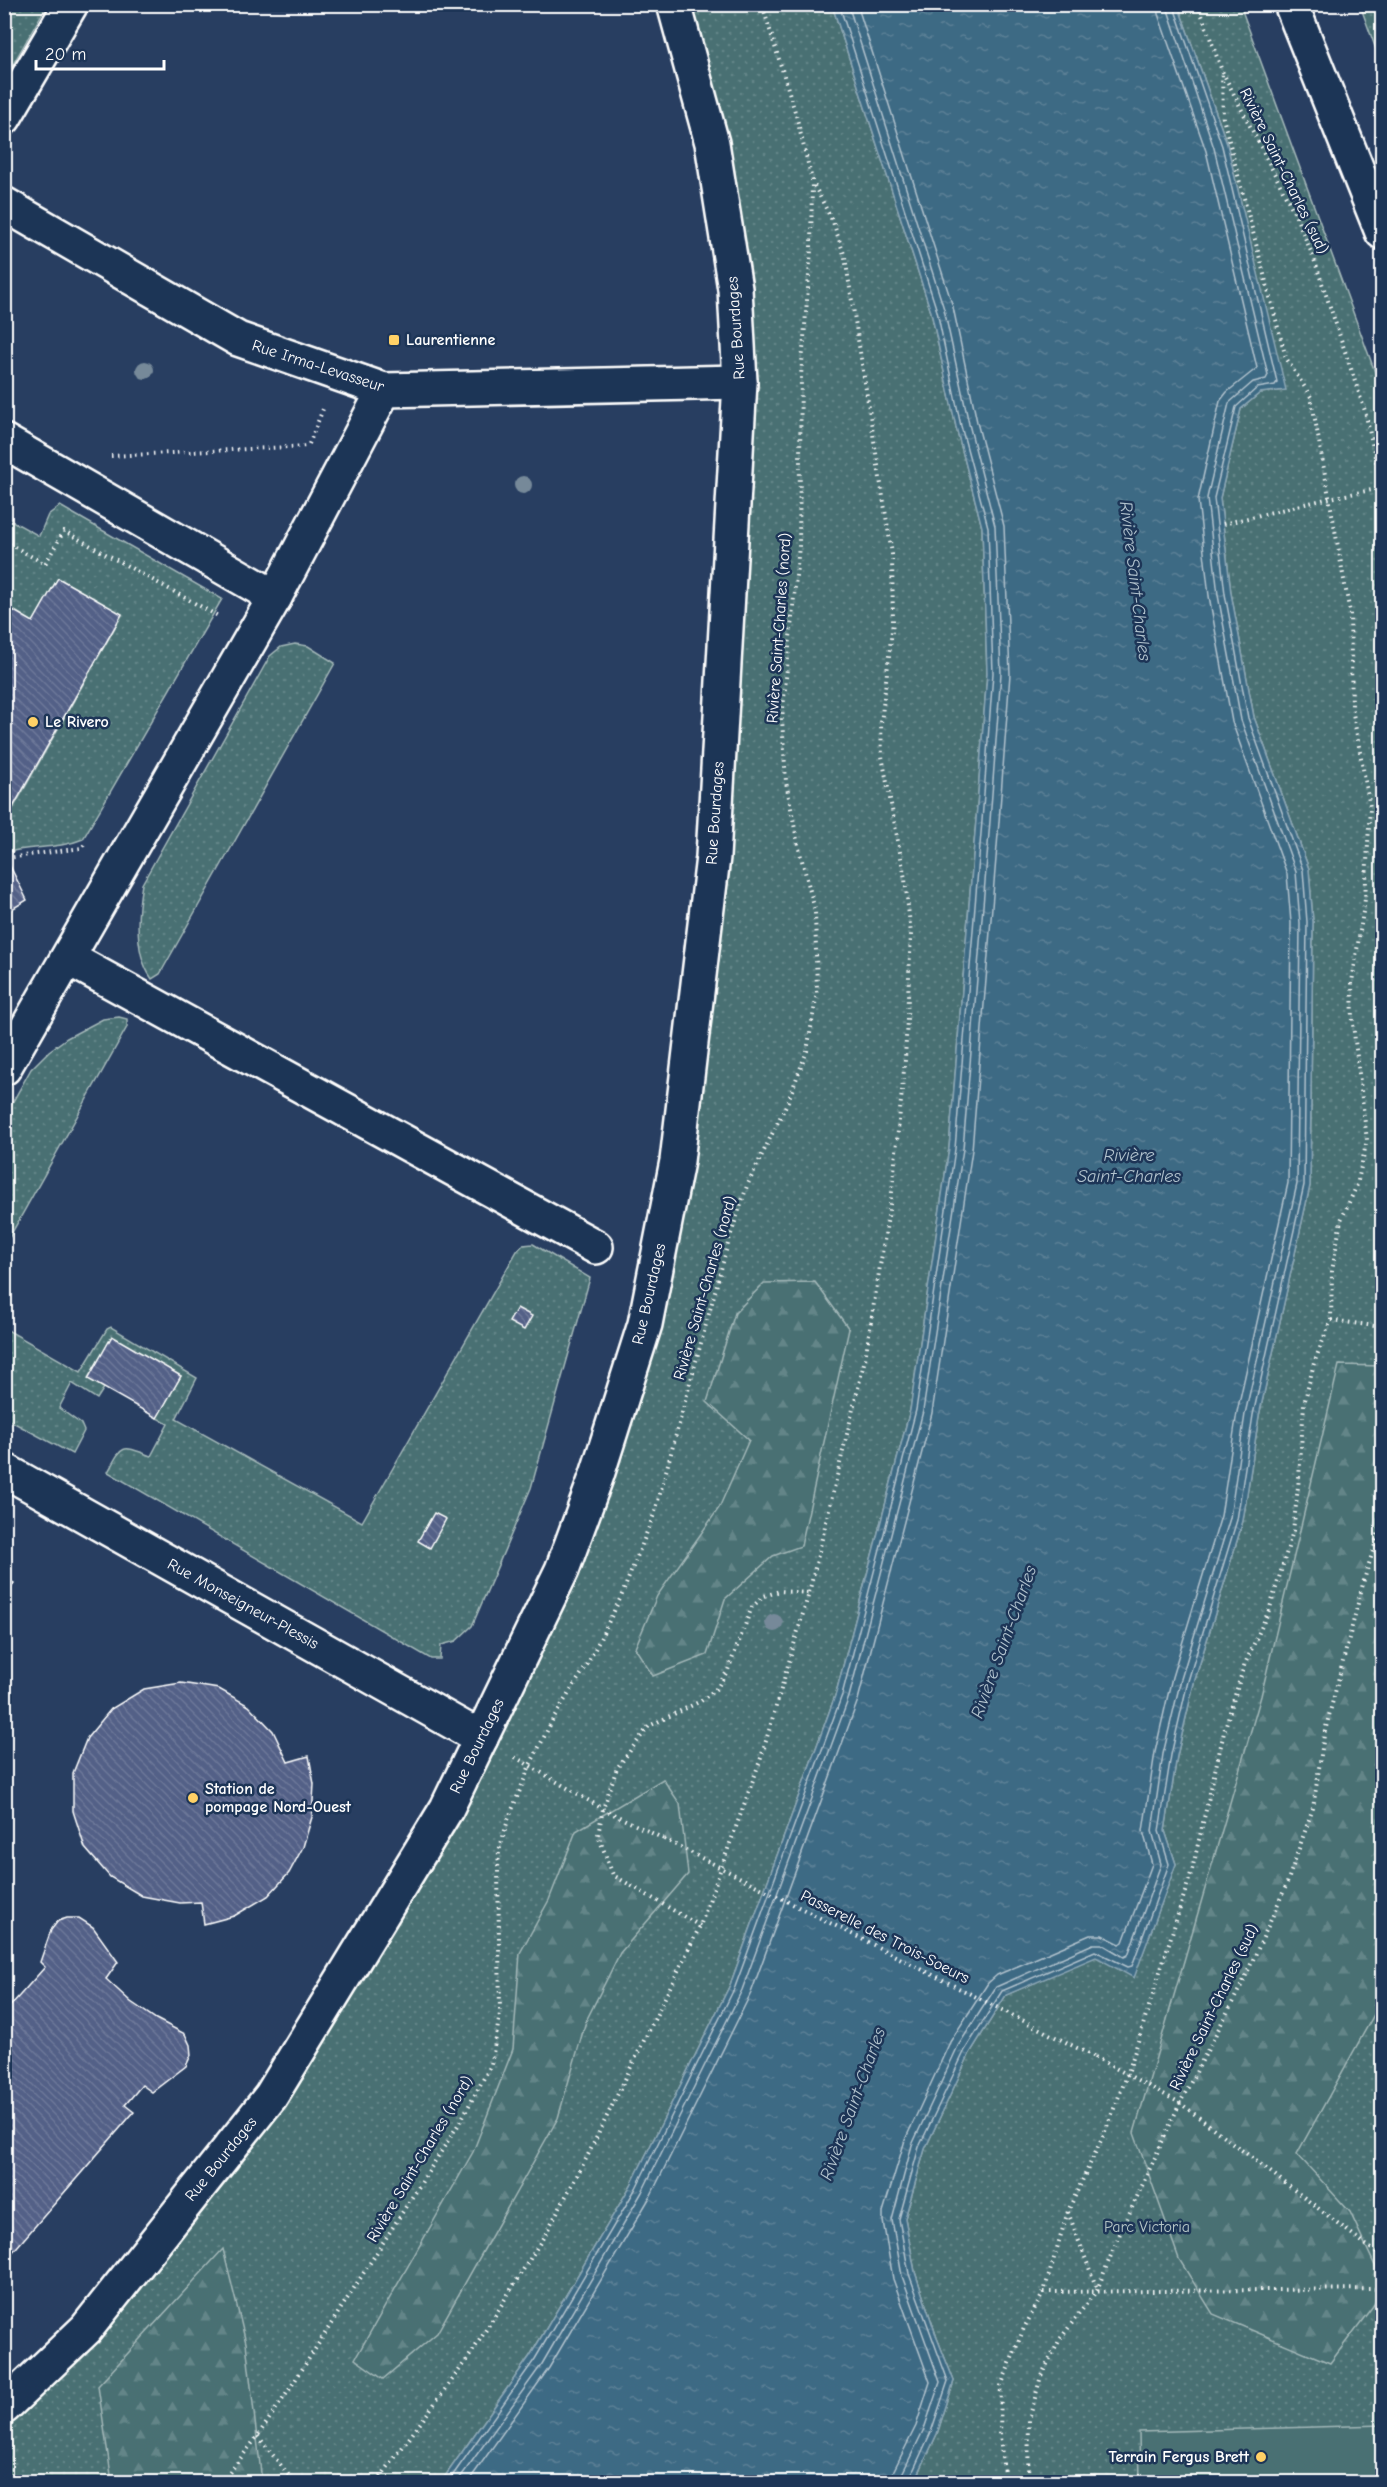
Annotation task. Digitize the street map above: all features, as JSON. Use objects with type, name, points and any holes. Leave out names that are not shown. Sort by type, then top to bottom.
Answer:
[{"type":"main road","points":[[4,118],[71,4]]},
{"type":"main road","name":"Rue Bourdages","points":[[4,2407],[86,2329],[271,2096],[447,1808],[562,1570],[597,1475],[645,1324],[677,1161],[713,857],[740,382],[735,289],[712,143],[674,4]]},
{"type":"main road","points":[[1291,4],[1383,232]]},
{"type":"main road","name":"Rue Irma-Levasseur","points":[[4,204],[238,339],[384,390],[740,382]]},
{"type":"main road","points":[[4,1068],[274,597],[384,390]]},
{"type":"main road","points":[[4,441],[274,597]]},
{"type":"main road","points":[[68,958],[596,1247]]},
{"type":"main road","name":"Rue Monseigneur-Plessis","points":[[4,1470],[481,1738]]},
{"type":"path","name":"Rivière Saint-Charles (nord)","points":[[222,2482],[258,2436],[460,2122],[490,2065],[500,2014],[499,1851],[508,1820],[530,1765],[554,1717],[587,1665],[621,1597],[656,1512],[729,1240],[747,1186],[788,1101],[803,1061],[818,993],[815,910],[798,845],[786,782],[782,718],[799,546],[801,376],[811,250],[812,180],[796,115],[762,4]]},
{"type":"path","name":"Rivière Saint-Charles (sud)","points":[[1198,4],[1222,70],[1293,210],[1313,256],[1365,411],[1382,488]]},
{"type":"path","points":[[1005,2482],[1000,2437],[1001,2386],[1024,2328],[1044,2292],[1068,2211],[1104,2134],[1128,2073],[1192,1870],[1225,1728],[1244,1666],[1270,1608],[1293,1531],[1304,1404],[1314,1363],[1330,1320],[1332,1271],[1341,1220],[1358,1185],[1367,1140],[1353,1024],[1352,982],[1365,899],[1370,807],[1352,708],[1350,613],[1311,397],[1286,358],[1225,126],[1222,70]]},
{"type":"path","points":[[377,2482],[471,2354],[546,2233],[597,2138],[700,1926],[761,1758],[809,1593],[865,1359],[892,1192],[905,1060],[911,934],[905,879],[882,756],[881,723],[893,622],[892,554],[845,257],[833,222],[812,180]]},
{"type":"path","points":[[303,456],[336,375]]},
{"type":"path","points":[[106,456],[308,447]]},
{"type":"path","points":[[1223,524],[1382,488]]},
{"type":"path","points":[[4,541],[45,564],[64,531],[218,616]]},
{"type":"path","points":[[212,626],[239,576]]},
{"type":"path","points":[[7,858],[82,848],[93,834]]},
{"type":"path","points":[[1330,1320],[1383,1327]]},
{"type":"path","name":"Rivière Saint-Charles (sud)","points":[[1028,2482],[1029,2420],[1041,2376],[1060,2339],[1097,2290],[1118,2238],[1180,2103],[1243,1982],[1290,1875],[1313,1808],[1324,1735],[1364,1580],[1383,1522]]},
{"type":"path","points":[[700,1926],[613,1875],[598,1835],[603,1809],[617,1768],[649,1726],[701,1701],[717,1688],[728,1670],[752,1607],[764,1596],[780,1591],[809,1593]]},
{"type":"path","name":"Passerelle des Trois-Soeurs","points":[[530,1765],[603,1809],[1128,2073],[1180,2103],[1383,2257]]},
{"type":"path","points":[[1068,2211],[1097,2290]]},
{"type":"path","points":[[1044,2292],[1383,2289]]},
{"type":"path","points":[[258,2436],[294,2482]]},
{"type":"green space","points":[[4,5],[47,5],[5,78]]},
{"type":"green space","points":[[674,5],[832,5],[931,312],[956,427],[982,527],[987,673],[949,1148],[910,1410],[836,1693],[730,1985],[631,2185],[530,2356],[441,2482],[5,2482],[5,2407],[271,2096],[562,1570],[677,1161],[740,382]]},
{"type":"green space","name":"Parc Victoria","points":[[1178,5],[1240,5],[1382,391],[1382,2482],[904,2482],[916,2479],[937,2434],[954,2381],[915,2272],[905,2218],[925,2149],[970,2053],[1006,1995],[1096,1956],[1134,1977],[1176,1864],[1165,1831],[1177,1756],[1194,1683],[1243,1521],[1259,1416],[1310,1186],[1313,922],[1309,869],[1254,717],[1231,593],[1220,498],[1241,409],[1260,393],[1285,390],[1227,144]]},
{"type":"green space","points":[[1360,5],[1382,5],[1382,66]]},
{"type":"green space","points":[[60,506],[222,599],[83,839],[64,845],[5,853],[5,823],[122,615],[58,578],[33,622],[5,605],[5,517],[39,536],[48,515]]},
{"type":"green space","points":[[295,644],[308,646],[335,663],[160,974],[152,979],[142,958],[138,933],[142,884],[270,656],[281,647]]},
{"type":"green space","points":[[119,1017],[127,1019],[127,1027],[5,1245],[5,1116],[31,1069],[49,1051],[67,1038],[103,1019]]},
{"type":"green space","points":[[533,1244],[590,1278],[531,1488],[472,1626],[456,1641],[441,1645],[440,1659],[431,1659],[108,1472],[124,1449],[151,1456],[168,1424],[157,1418],[181,1376],[112,1337],[88,1378],[104,1388],[97,1399],[72,1383],[59,1408],[81,1424],[84,1431],[72,1454],[5,1418],[4,1328],[81,1372],[107,1329],[111,1327],[197,1378],[176,1419],[362,1522],[517,1251],[523,1245]]},
{"type":"green space","points":[[815,1282],[849,1329],[801,1546],[773,1556],[725,1599],[707,1655],[653,1676],[635,1648],[657,1596],[719,1508],[749,1440],[707,1402],[735,1313],[764,1283]]},
{"type":"green space","points":[[1339,1365],[1382,1366],[1382,2000],[1297,2154],[1350,2212],[1382,2281],[1382,2294],[1330,2363],[1213,2314],[1179,2259],[1134,2133],[1261,1696]]},
{"type":"green space","points":[[663,1779],[680,1804],[688,1874],[620,1953],[586,2021],[558,2118],[437,2333],[383,2379],[355,2359],[473,2152],[513,2049],[520,1953],[549,1900],[576,1831]]},
{"type":"green space","points":[[223,2249],[246,2343],[262,2482],[112,2482],[98,2386]]},
{"type":"green space","name":"Terrain Fergus Brett","points":[[1382,2425],[1382,2482],[1140,2482],[1139,2432]]},
{"type":"water","name":"Rivière Saint-Charles","points":[[832,5],[1178,5],[1227,144],[1286,390],[1260,393],[1241,409],[1220,498],[1231,593],[1254,717],[1309,869],[1313,922],[1310,1186],[1259,1416],[1243,1521],[1194,1683],[1177,1756],[1165,1831],[1176,1864],[1134,1978],[1096,1957],[1006,1995],[970,2053],[925,2149],[905,2218],[915,2272],[954,2381],[937,2434],[916,2479],[904,2482],[441,2482],[530,2356],[631,2185],[730,1985],[836,1693],[910,1410],[949,1148],[976,820],[987,673],[982,527],[956,427],[931,312]]},
{"type":"building","name":"Le Rivero","points":[[58,578],[122,614],[4,823],[4,605],[33,622]]},
{"type":"building","points":[[4,854],[27,900],[4,914]]},
{"type":"building","points":[[517,1308],[532,1316],[524,1330],[509,1322]]},
{"type":"building","points":[[112,1336],[181,1376],[157,1418],[88,1379]]},
{"type":"building","points":[[434,1513],[446,1519],[430,1548],[418,1541]]},
{"type":"building","points":[[4,1578],[14,1583],[4,1600]]},
{"type":"building","name":"Station de pompage Nord-Ouest","points":[[181,1683],[219,1689],[249,1706],[273,1731],[288,1762],[309,1756],[314,1784],[312,1817],[303,1847],[289,1873],[268,1896],[234,1916],[204,1924],[201,1902],[180,1903],[142,1896],[110,1877],[85,1848],[73,1811],[73,1773],[87,1738],[111,1709],[144,1689]]},
{"type":"building","points":[[79,1918],[93,1927],[118,1962],[106,1979],[131,2002],[156,2019],[185,2034],[191,2055],[186,2066],[152,2092],[142,2085],[125,2105],[134,2112],[4,2262],[4,2013],[45,1967],[40,1962],[51,1930],[58,1921]]},
{"type":"place","name":"Laurentienne","points":[[394,340]]},
{"type":"place","name":"Le Rivero","points":[[33,722]]},
{"type":"place","name":"Station de pompage Nord-Ouest","points":[[193,1798]]},
{"type":"place","name":"Terrain Fergus Brett","points":[[1261,2457]]}]
